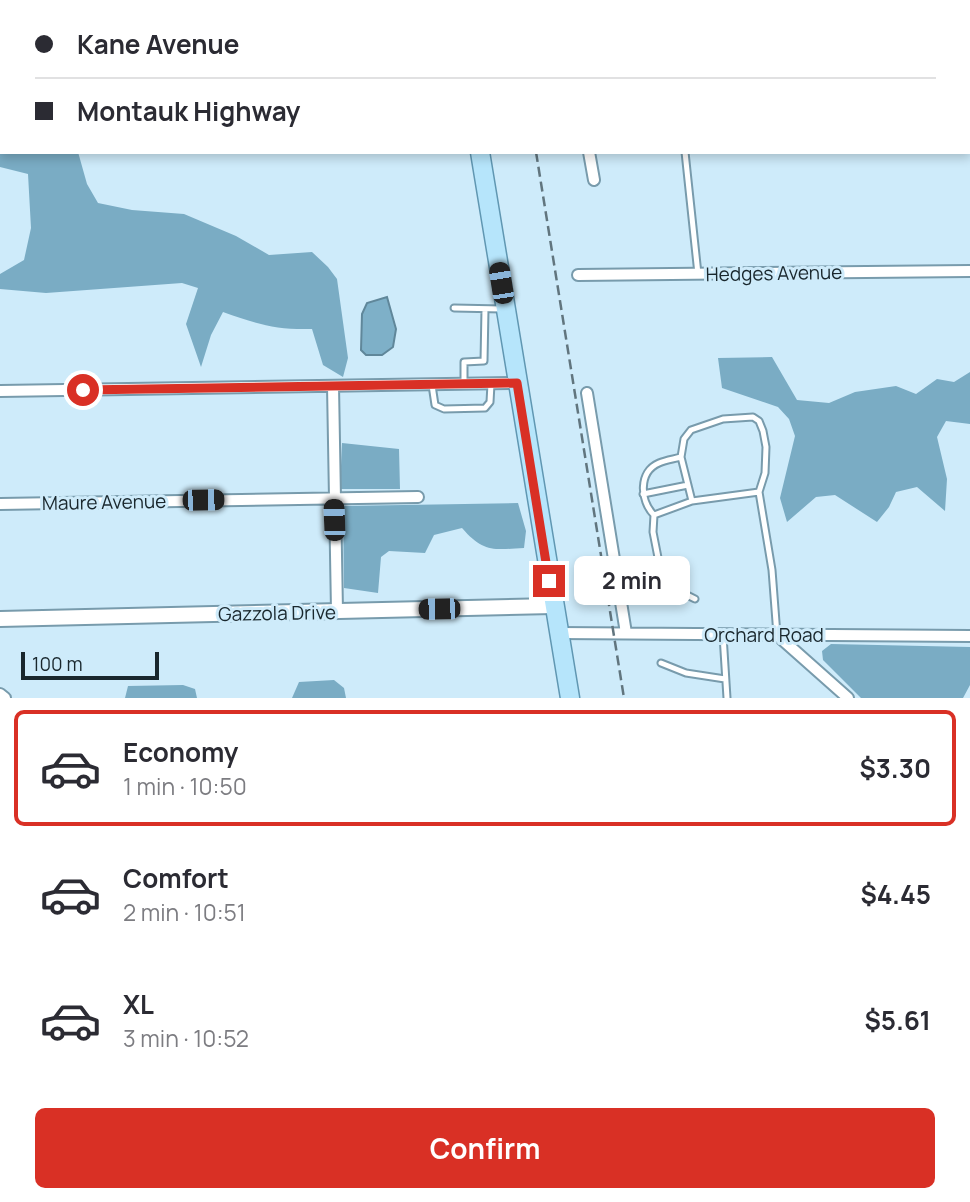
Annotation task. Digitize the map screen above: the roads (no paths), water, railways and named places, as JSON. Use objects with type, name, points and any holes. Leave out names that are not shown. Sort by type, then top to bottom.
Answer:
[{"type":"main road","points":[[480,154],[570,698]]},
{"type":"street","points":[[589,154],[594,180]]},
{"type":"street","name":"Hedges Avenue","points":[[578,275],[970,271]]},
{"type":"street","points":[[0,391],[517,383]]},
{"type":"street","points":[[333,386],[337,611]]},
{"type":"street","points":[[587,393],[626,633]]},
{"type":"street","name":"Maure Avenue","points":[[0,503],[418,497]]},
{"type":"street","name":"Gazzola Drive","points":[[0,619],[553,606]]},
{"type":"street","name":"Orchard Road","points":[[558,633],[970,636]]},
{"type":"street","points":[[777,635],[848,698]]},
{"type":"street","points":[[0,694],[5,698]]},
{"type":"lane","points":[[685,154],[698,274]]},
{"type":"lane","points":[[454,308],[505,309]]},
{"type":"lane","points":[[464,384],[464,362],[484,361],[485,309]]},
{"type":"lane","points":[[432,384],[435,405],[444,409],[485,408],[490,402],[491,383]]},
{"type":"lane","points":[[692,500],[681,457],[684,439],[691,430],[723,419],[753,417],[759,421],[766,447],[765,473],[759,492],[772,570],[777,635]]},
{"type":"lane","points":[[681,457],[656,463],[643,481],[642,494],[648,509],[654,515],[653,532],[663,583],[695,599]]},
{"type":"lane","points":[[642,494],[688,485]]},
{"type":"lane","points":[[654,515],[692,500],[759,492]]},
{"type":"lane","points":[[723,635],[727,698]]},
{"type":"lane","points":[[661,663],[686,673],[725,679]]},
{"type":"railway","points":[[536,154],[624,698]]}]
